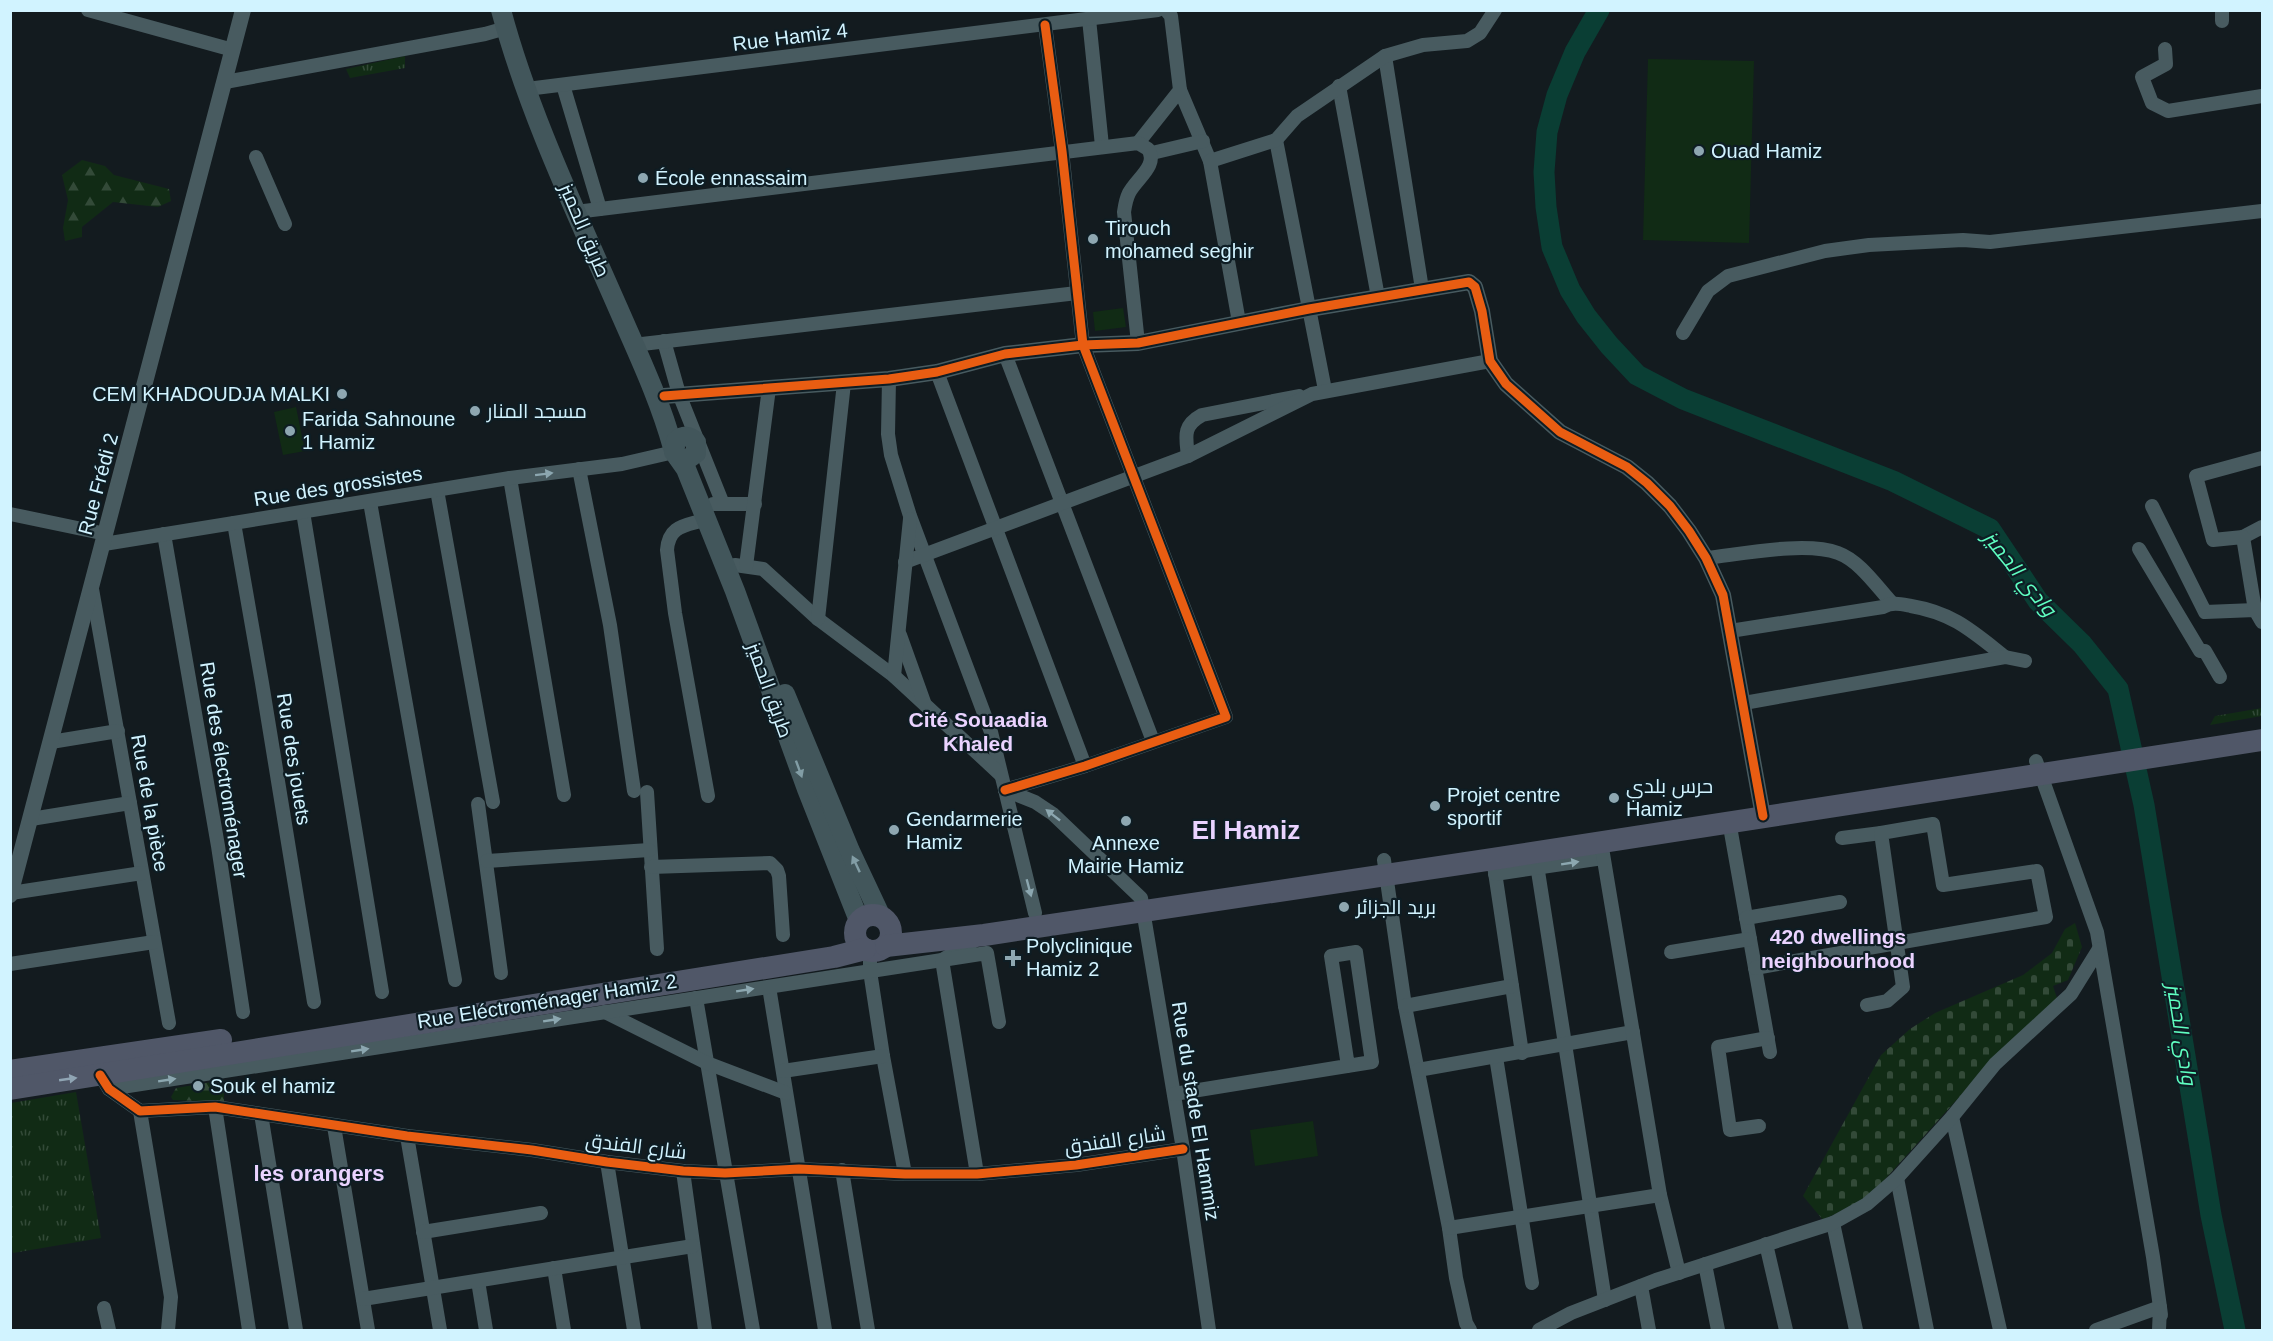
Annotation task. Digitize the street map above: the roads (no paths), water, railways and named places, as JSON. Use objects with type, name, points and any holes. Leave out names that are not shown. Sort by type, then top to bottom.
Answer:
[{"type":"highway","points":[[10,1089],[105,1082],[811,960],[874,934],[984,935],[1142,904],[1762,811],[2200,742],[2262,725]]},
{"type":"highway","points":[[2200,742],[2262,740]]},
{"type":"highway","points":[[1386,867],[1494,867],[1602,850],[1729,821],[1762,811]]},
{"type":"highway","points":[[10,1071],[799,954],[874,934],[951,927],[1035,913],[1142,904]]},
{"type":"main road","name":"طريق الحميز","points":[[506,16],[535,88],[592,210],[642,344],[671,395],[681,450]]},
{"type":"main road","name":"طريق الحميز","points":[[506,16],[531,101],[656,398],[681,450],[721,521],[741,565],[757,629],[874,934]]},
{"type":"main road","name":"طريق الحميز","points":[[714,509],[735,591],[779,714],[874,934]]},
{"type":"street","points":[[88,10],[233,50]]},
{"type":"street","name":"Rue Frédi 2","points":[[11,894],[243,10]]},
{"type":"street","name":"Rue Hamiz 4","points":[[535,88],[1158,10]]},
{"type":"street","points":[[1166,10],[1171,16],[1180,90],[1210,161],[1239,322]]},
{"type":"street","points":[[1210,161],[1276,140],[1297,116],[1385,56],[1423,45],[1467,41],[1480,33],[1496,10]]},
{"type":"street","points":[[225,82],[485,34],[506,16]]},
{"type":"street","points":[[1089,19],[1102,146]]},
{"type":"street","points":[[1005,790],[1085,766],[1226,717],[1083,345],[1062,151],[1045,24]]},
{"type":"street","points":[[2165,49],[2166,64],[2142,77],[2152,103],[2168,111],[2262,96]]},
{"type":"street","points":[[1385,56],[1422,289]]},
{"type":"street","points":[[563,85],[592,210],[1102,146],[1138,143],[1144,145],[1152,153]]},
{"type":"street","points":[[1339,86],[1378,297]]},
{"type":"street","points":[[1138,143],[1180,90]]},
{"type":"street","points":[[1276,140],[1309,309],[1318,392]]},
{"type":"street","points":[[1152,153],[1203,141]]},
{"type":"street","points":[[1138,343],[1125,201],[1151,164],[1152,153]]},
{"type":"street","points":[[256,157],[285,224]]},
{"type":"street","points":[[1683,333],[1708,291],[1728,276],[1825,251],[1869,245],[2002,240],[2262,211]]},
{"type":"street","points":[[671,395],[890,379],[937,372],[1005,354],[1083,345],[1138,343],[1422,289],[1464,282],[1472,284],[1482,311],[1490,361],[1506,384],[1560,432],[1619,463],[1647,483],[1670,506],[1706,558],[1723,595],[1762,811]]},
{"type":"street","points":[[642,344],[1077,293]]},
{"type":"street","points":[[664,341],[671,395],[714,509]]},
{"type":"street","points":[[1005,354],[1153,741]]},
{"type":"street","points":[[1188,456],[1188,427],[1193,420],[1202,415],[1490,361]]},
{"type":"street","points":[[937,372],[1085,766]]},
{"type":"street","points":[[890,379],[888,434],[891,455],[910,516],[988,723],[1035,913]]},
{"type":"street","points":[[818,619],[844,383]]},
{"type":"street","points":[[769,388],[754,504],[741,565],[763,569],[818,619],[894,676],[1002,776]]},
{"type":"street","points":[[905,562],[1188,456],[1318,392]]},
{"type":"street","name":"Rue des grossistes","points":[[105,539],[164,534],[510,478],[632,462],[681,450]]},
{"type":"street","points":[[2262,458],[2196,476],[2213,540],[2243,537],[2262,527]]},
{"type":"street","points":[[579,469],[640,792],[651,867],[657,949]]},
{"type":"street","points":[[510,478],[564,795]]},
{"type":"street","points":[[437,490],[493,802]]},
{"type":"street","points":[[369,502],[455,980]]},
{"type":"street","points":[[708,796],[675,613],[667,550],[668,540],[678,527],[714,509],[754,504]]},
{"type":"street","points":[[2152,506],[2205,612],[2259,616],[2243,537]]},
{"type":"street","points":[[303,512],[382,992]]},
{"type":"street","points":[[10,514],[105,539]]},
{"type":"street","points":[[894,676],[910,516]]},
{"type":"street","name":"Rue des jouets","points":[[234,523],[314,1002]]},
{"type":"street","name":"Rue des électroménager","points":[[164,534],[218,846],[243,1012]]},
{"type":"street","points":[[1706,558],[1811,547],[1840,553],[1860,568],[1892,603]]},
{"type":"street","points":[[2139,549],[2200,651],[2205,651],[2220,677]]},
{"type":"street","name":"Rue de la pièce","points":[[92,589],[169,1023]]},
{"type":"street","points":[[2176,611],[2198,598]]},
{"type":"street","points":[[1730,631],[1883,607],[1892,603],[1928,609],[1958,620],[2004,657]]},
{"type":"street","points":[[899,631],[924,704]]},
{"type":"street","points":[[1744,703],[2004,657],[2025,661]]},
{"type":"street","points":[[51,742],[118,731]]},
{"type":"street","points":[[2038,768],[2097,932],[2164,1330]]},
{"type":"street","points":[[1005,790],[1035,802],[1053,814],[1142,904]]},
{"type":"street","points":[[31,819],[130,803]]},
{"type":"street","points":[[478,804],[501,973]]},
{"type":"street","points":[[1729,821],[1769,1045],[1718,1047],[1730,1130],[1759,1125]]},
{"type":"street","points":[[1755,968],[2046,917],[2037,871],[1943,885],[1934,824],[1842,838]]},
{"type":"street","points":[[1867,1005],[1887,1001],[1903,987],[1881,833]]},
{"type":"street","points":[[487,861],[649,850]]},
{"type":"street","points":[[1602,850],[1660,1195],[1679,1273]]},
{"type":"street","points":[[1536,860],[1605,1300]]},
{"type":"street","points":[[651,867],[770,863],[779,876],[783,935]]},
{"type":"street","points":[[1386,867],[1405,1006],[1449,1228],[1456,1278],[1466,1323],[1470,1330]]},
{"type":"street","points":[[1494,867],[1522,1053]]},
{"type":"street","points":[[11,894],[142,873]]},
{"type":"street","points":[[1746,918],[1840,902]]},
{"type":"street","name":"Rue du stade El Hammiz","points":[[1142,904],[1183,1149],[1209,1330]]},
{"type":"street","points":[[874,934],[883,1056],[905,1174]]},
{"type":"street","name":"Rue Eléctroménager Hamiz 2","points":[[105,1082],[769,987],[874,934],[942,960],[984,935]]},
{"type":"street","points":[[1671,952],[1750,939]]},
{"type":"street","points":[[10,964],[154,942]]},
{"type":"street","points":[[1539,1330],[1571,1313],[1641,1286],[1833,1223],[1867,1204],[1896,1178],[1952,1117],[1995,1064],[2071,994],[2099,949]]},
{"type":"street","points":[[1174,1094],[1348,1066],[1372,1062],[1356,952],[1331,956],[1348,1066]]},
{"type":"street","points":[[977,1174],[942,960],[987,953],[999,1023]]},
{"type":"street","points":[[1405,1006],[1512,986]]},
{"type":"street","points":[[769,987],[825,1330]]},
{"type":"street","points":[[696,998],[753,1330]]},
{"type":"street","points":[[606,1012],[707,1064],[786,1093]]},
{"type":"street","points":[[1418,1070],[1633,1032]]},
{"type":"street","points":[[783,1071],[883,1056]]},
{"type":"street","points":[[1496,1057],[1532,1283]]},
{"type":"street","points":[[105,1082],[140,1111],[171,1297],[168,1330]]},
{"type":"street","points":[[215,1107],[249,1330]]},
{"type":"street","name":"شارع الفندق","points":[[140,1111],[215,1107],[407,1136],[532,1150],[607,1162],[725,1173],[799,1169],[905,1174],[977,1174],[1076,1165],[1183,1149]]},
{"type":"street","points":[[261,1114],[296,1330]]},
{"type":"street","points":[[1952,1117],[2000,1330]]},
{"type":"street","points":[[334,1125],[368,1330]]},
{"type":"street","points":[[407,1136],[440,1330]]},
{"type":"street","points":[[607,1162],[634,1330]]},
{"type":"street","points":[[682,1170],[705,1330]]},
{"type":"street","points":[[842,1170],[868,1330]]},
{"type":"street","points":[[1896,1178],[1927,1330]]},
{"type":"street","points":[[1449,1228],[1660,1195]]},
{"type":"street","points":[[423,1232],[542,1213]]},
{"type":"street","points":[[1833,1223],[1856,1330]]},
{"type":"street","points":[[1766,1244],[1786,1330]]},
{"type":"street","points":[[363,1299],[693,1246]]},
{"type":"street","points":[[1705,1264],[1718,1330]]},
{"type":"street","points":[[554,1268],[564,1330]]},
{"type":"street","points":[[478,1281],[486,1330]]},
{"type":"street","points":[[1641,1286],[1649,1330]]},
{"type":"street","points":[[2096,1330],[2160,1307]]},
{"type":"street","points":[[2159,1330],[2160,1307]]},
{"type":"street","points":[[104,1308],[109,1330]]},
{"type":"waterway","name":"وادي الحميز","points":[[1599,10],[1575,52],[1557,95],[1547,132],[1544,172],[1552,247],[1570,290],[1586,316],[1637,375],[1683,399],[1893,481],[1990,529],[2038,601],[2082,644],[2118,689],[2144,805],[2211,1215],[2235,1330]]},
{"type":"place","name":"Ouad Hamiz","points":[[1699,151]]},
{"type":"place","name":"École ennassaim","points":[[643,178]]},
{"type":"place","name":"Tirouch mohamed seghir","points":[[1093,239]]},
{"type":"place","name":"CEM KHADOUDJA MALKI","points":[[342,394]]},
{"type":"place","name":"مسجد المنار","points":[[475,411]]},
{"type":"place","name":"Farida Sahnoune 1 Hamiz","points":[[290,431]]},
{"type":"place","name":"حرس بلدي Hamiz","points":[[1614,798]]},
{"type":"place","name":"Projet centre sportif","points":[[1435,806]]},
{"type":"place","name":"Annexe Mairie Hamiz","points":[[1126,821]]},
{"type":"place","name":"Gendarmerie Hamiz","points":[[894,830]]},
{"type":"place","name":"بريد الجزائر","points":[[1344,907]]},
{"type":"place","name":"Polyclinique Hamiz 2","points":[[1013,958]]},
{"type":"place","name":"Souk el hamiz","points":[[198,1086]]},
{"type":"district","name":"Cité Souaadia Khaled","points":[[978,731]]},
{"type":"district","name":"El Hamiz","points":[[1246,830]]},
{"type":"district","name":"420 dwellings neighbourhood","points":[[1838,948]]},
{"type":"district","name":"les orangers","points":[[319,1173]]}]
